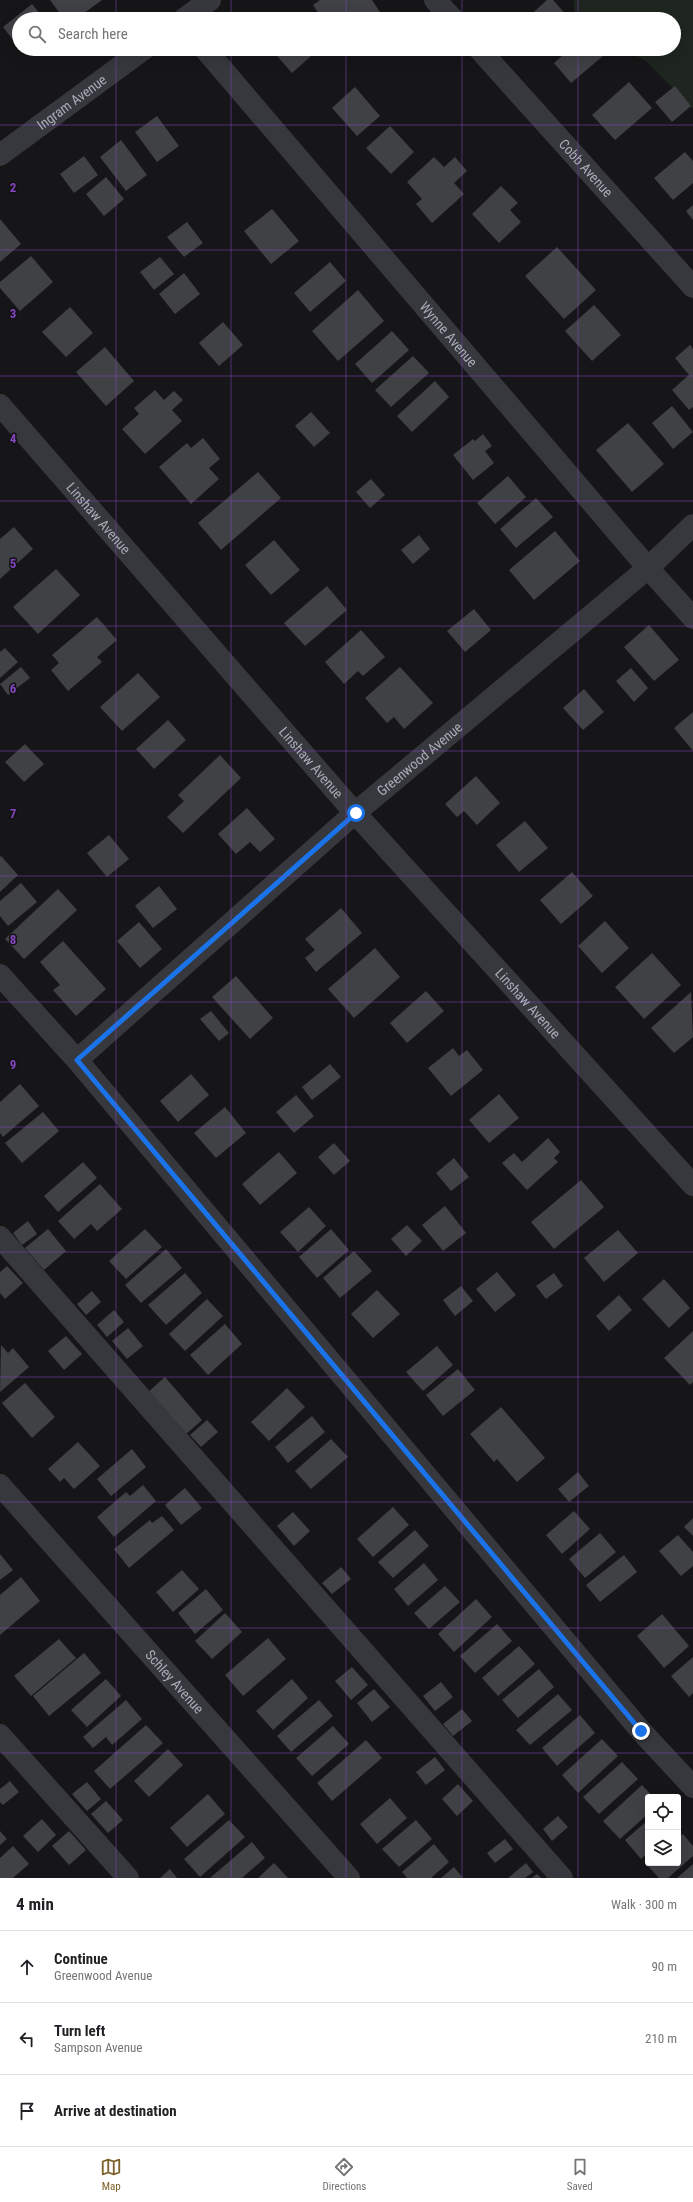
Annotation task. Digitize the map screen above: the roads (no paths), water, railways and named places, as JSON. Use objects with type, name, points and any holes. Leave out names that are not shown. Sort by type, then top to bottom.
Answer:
[{"type":"street","points":[[194,12],[210,0]]},
{"type":"street","points":[[436,0],[446,12]]},
{"type":"street","name":"Ingram Avenue","points":[[0,155],[134,56]]},
{"type":"street","name":"Wynne Avenue","points":[[210,56],[648,568],[693,618]]},
{"type":"street","name":"Cobb Avenue","points":[[486,56],[693,287]]},
{"type":"street","name":"Linshaw Avenue","points":[[0,404],[356,813],[693,1185]]},
{"type":"street","name":"Greenwood Avenue","points":[[77,1060],[356,813],[648,568],[693,525]]},
{"type":"street","points":[[5,990],[77,1060],[641,1731],[693,1787]]},
{"type":"street","points":[[0,1237],[562,1878]]},
{"type":"street","name":"Schley Avenue","points":[[0,1485],[349,1878]]},
{"type":"street","points":[[0,1734],[128,1878]]}]
